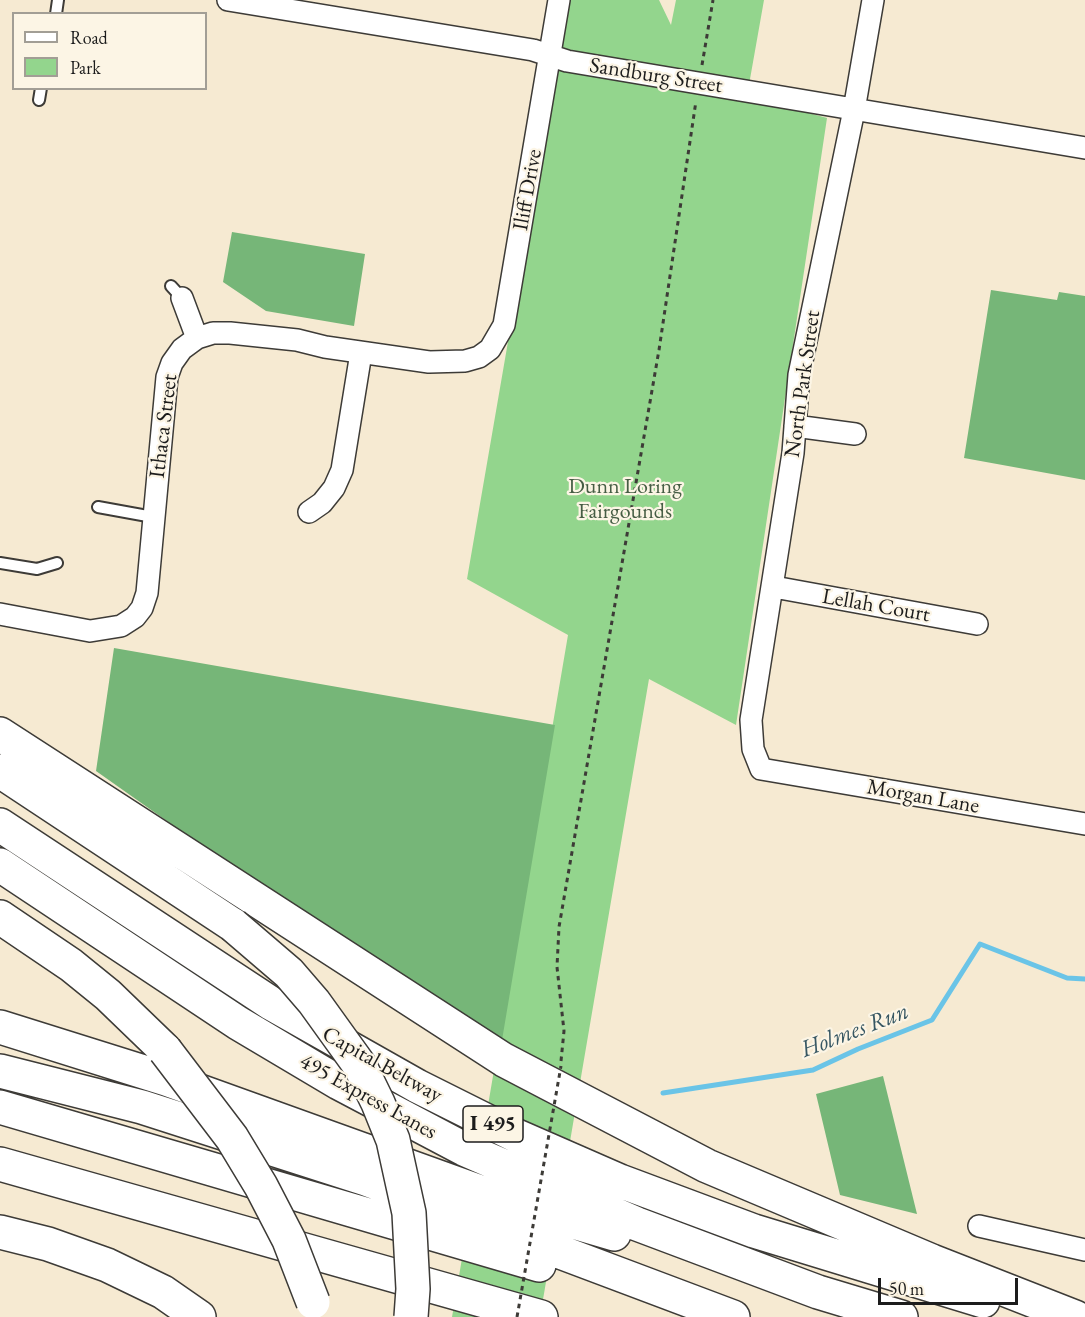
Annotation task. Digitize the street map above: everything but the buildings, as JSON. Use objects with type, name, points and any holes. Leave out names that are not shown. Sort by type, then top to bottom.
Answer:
[{"type":"highway","points":[[0,734],[494,1054],[535,1077],[707,1166],[932,1261],[1075,1317]]},
{"type":"highway","points":[[0,771],[232,925],[289,973],[314,1002],[360,1066],[393,1140],[409,1213],[413,1279],[411,1317]]},
{"type":"highway","name":"Capital Beltway","points":[[0,825],[272,1004],[417,1086],[517,1136],[620,1181],[754,1231],[1036,1317]]},
{"type":"highway","name":"495 Express Lanes","points":[[0,865],[238,1023],[339,1083],[464,1149],[637,1224],[818,1292],[902,1317]]},
{"type":"highway","points":[[0,916],[108,995],[165,1050],[232,1138],[261,1186],[289,1240],[315,1310]]},
{"type":"highway","points":[[0,1027],[166,1079],[522,1207],[818,1292]]},
{"type":"highway","points":[[0,1071],[142,1107],[366,1179],[733,1317]]},
{"type":"highway","points":[[0,1107],[437,1237],[725,1317]]},
{"type":"highway","points":[[0,1164],[541,1317]]},
{"type":"highway","points":[[0,1232],[48,1244],[107,1265],[162,1292],[199,1317]]},
{"type":"street","name":"Sandburg Street","points":[[228,0],[552,55],[567,61],[1085,148]]},
{"type":"street","name":"Iliff Drive","points":[[361,353],[429,362],[465,361],[479,357],[490,349],[504,325],[552,55],[559,0]]},
{"type":"street","name":"North Park Street","points":[[761,769],[753,749],[751,728],[774,587],[795,426],[799,375],[854,110],[873,0]]},
{"type":"street","points":[[176,292],[197,338],[213,333],[230,333],[297,340],[361,353],[342,470],[334,488],[322,503],[309,512]]},
{"type":"street","name":"Ithaca Street","points":[[0,614],[90,631],[121,626],[135,617],[147,594],[167,377],[172,363],[182,349],[197,338]]},
{"type":"street","points":[[795,426],[855,434]]},
{"type":"street","name":"Lellah Court","points":[[774,587],[977,624]]},
{"type":"street","name":"Morgan Lane","points":[[761,769],[1085,824]]},
{"type":"street","points":[[979,1226],[1085,1250]]},
{"type":"lane","points":[[39,100],[41,90]]},
{"type":"lane","points":[[98,507],[153,517]]},
{"type":"lane","points":[[0,563],[38,569],[57,563]]},
{"type":"path","points":[[517,1317],[561,1066],[564,1030],[557,967],[559,927],[659,350],[713,0]]},
{"type":"green space","name":"Dunn Loring Fairgounds","points":[[567,0],[659,0],[671,25],[676,0],[764,0],[747,96],[827,118],[736,725],[649,679],[540,1317],[452,1317],[568,635],[467,579]]},
{"type":"green space","points":[[232,232],[365,254],[354,326],[266,311],[223,282]]},
{"type":"green space","points":[[991,290],[1057,300],[1059,292],[1085,296],[1085,480],[964,458]]},
{"type":"green space","points":[[114,648],[555,725],[501,1046],[453,1023],[96,771]]},
{"type":"green space","points":[[883,1076],[917,1214],[840,1195],[816,1094]]},
{"type":"waterway","name":"Holmes Run","points":[[663,1093],[813,1070],[858,1049],[932,1020],[980,944],[1067,978],[1085,979]]}]
